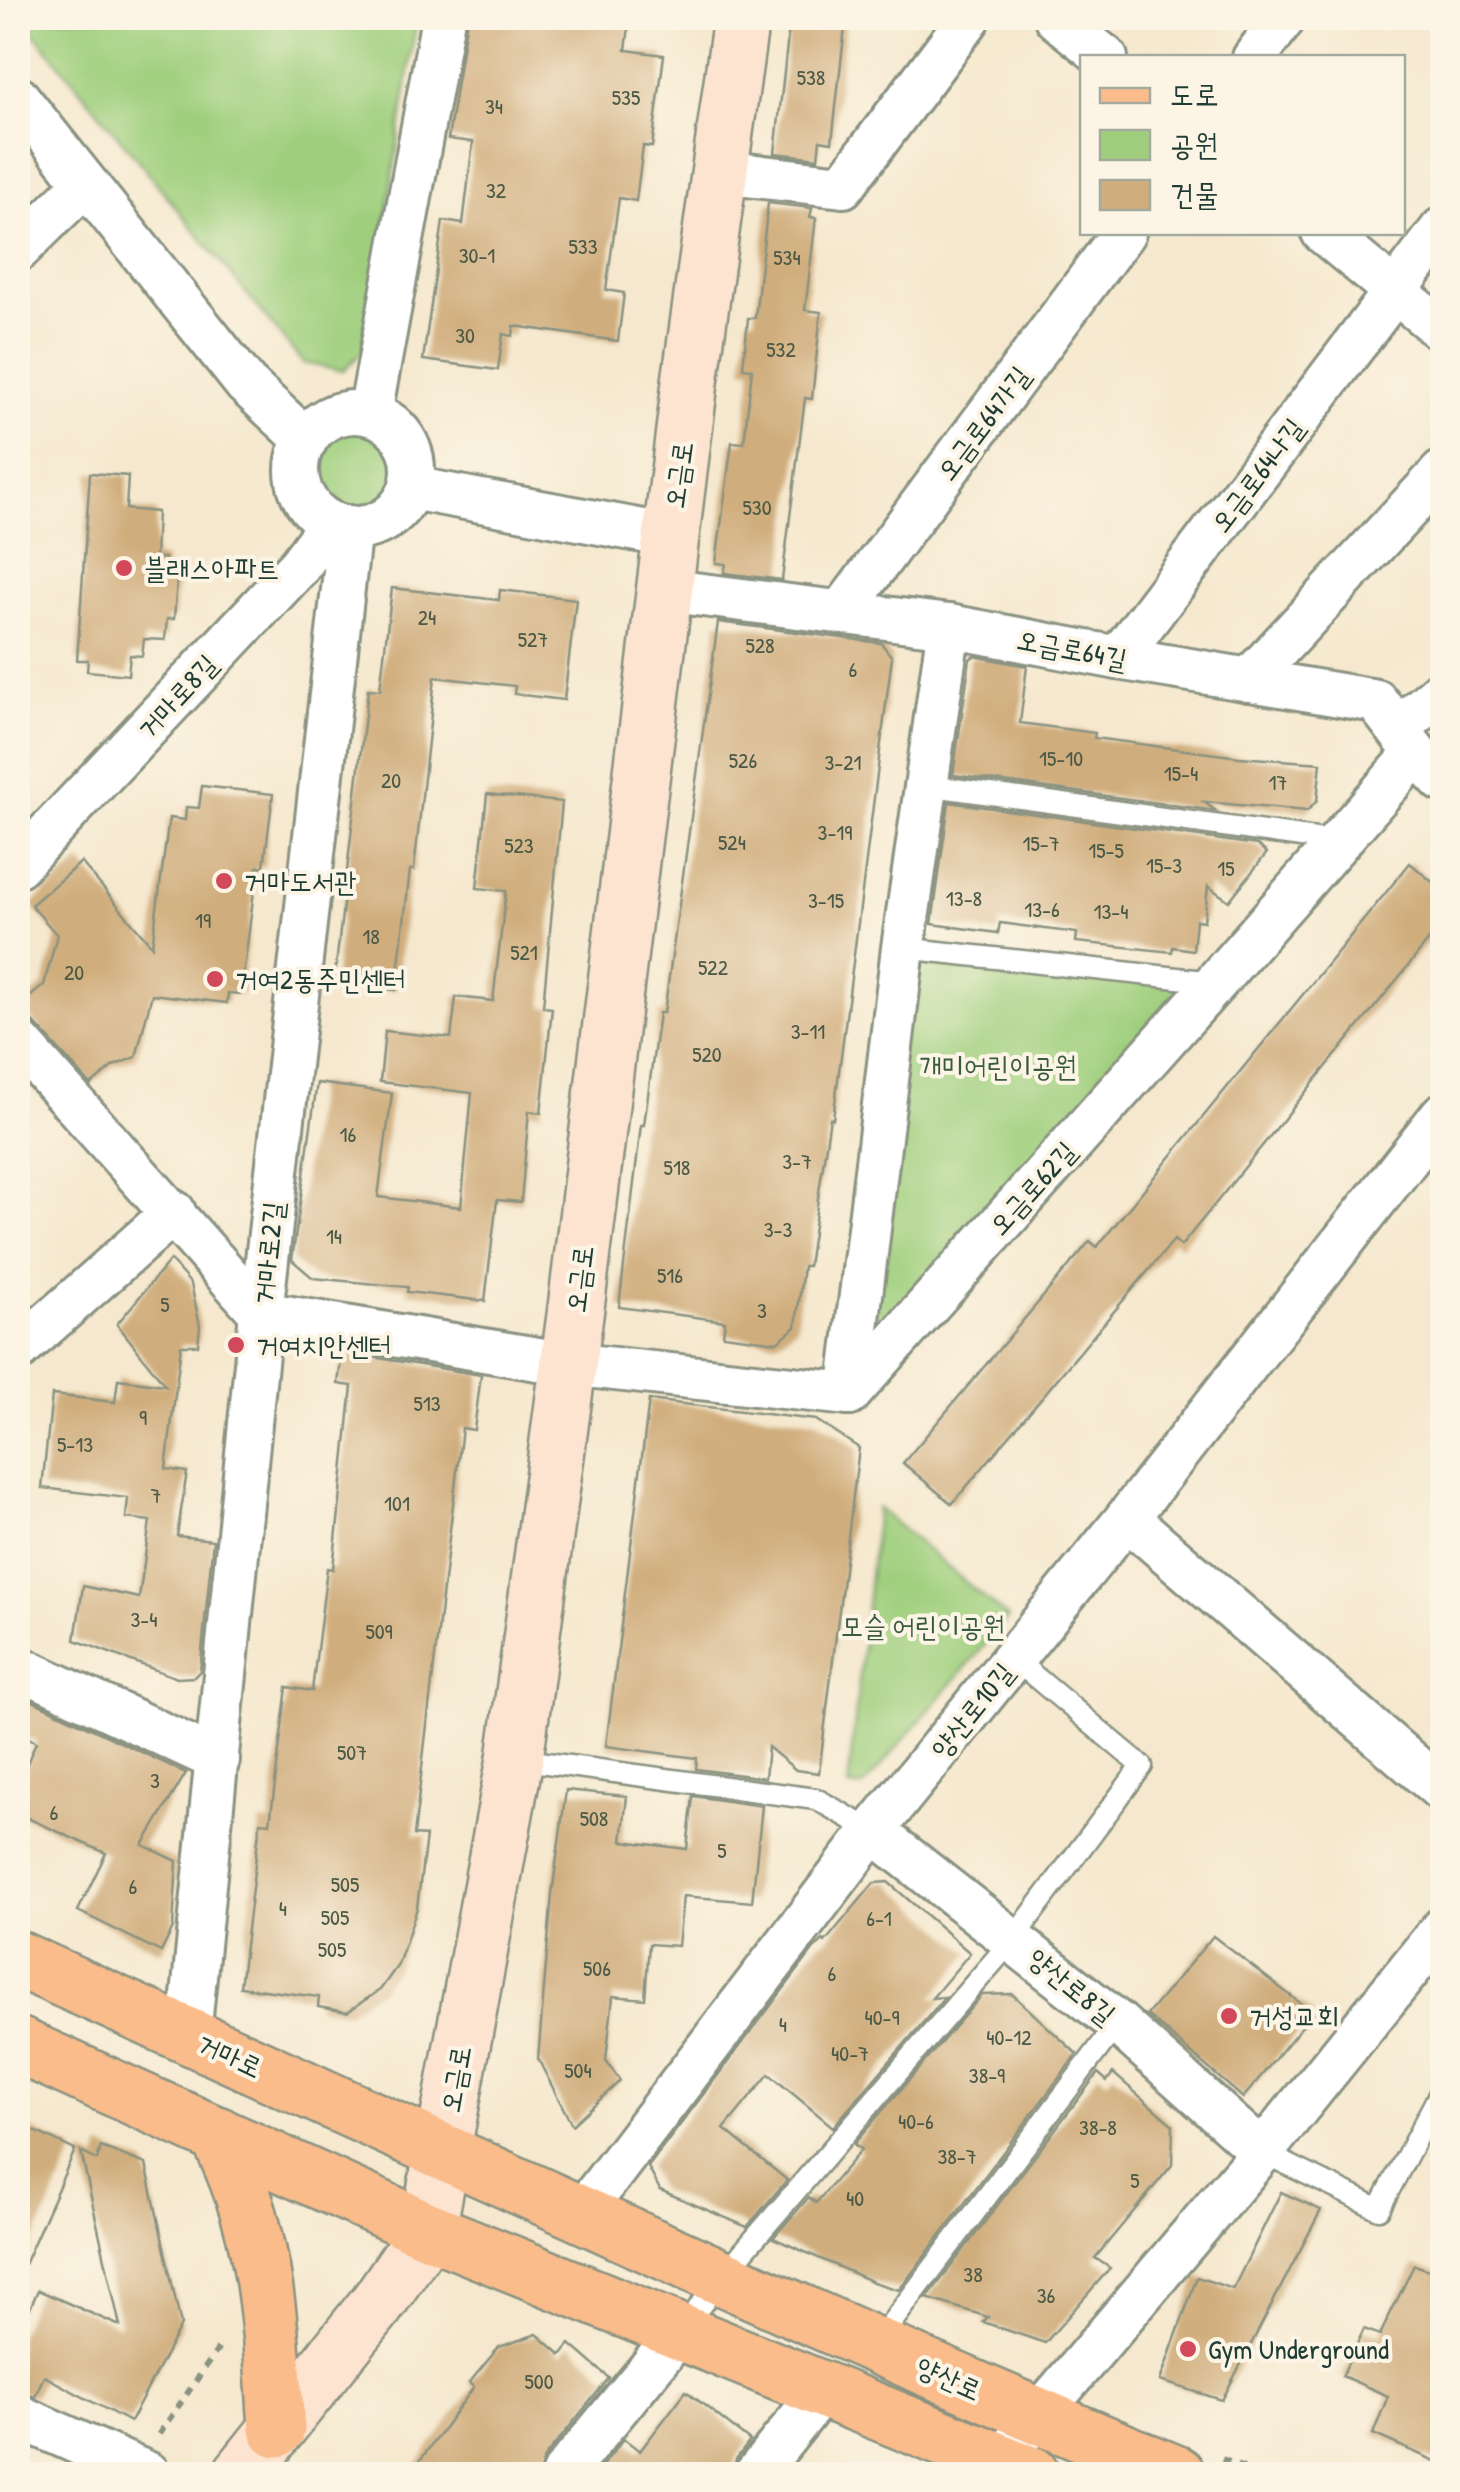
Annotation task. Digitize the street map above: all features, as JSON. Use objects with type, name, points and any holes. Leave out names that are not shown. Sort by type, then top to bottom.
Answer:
[{"type":"main road","name":"오금로","points":[[241,2474],[388,2289],[428,2230],[515,1759],[670,536],[742,18]]},
{"type":"main road","name":"거마로","points":[[18,1959],[442,2154]]},
{"type":"main road","points":[[18,2045],[428,2230]]},
{"type":"main road","points":[[217,2134],[238,2174],[268,2296],[277,2428]]},
{"type":"main road","name":"양산로","points":[[442,2154],[1176,2474]]},
{"type":"main road","name":"양산로","points":[[428,2230],[823,2390],[997,2470]]},
{"type":"street","points":[[370,414],[442,18]]},
{"type":"street","points":[[720,172],[843,186],[969,18]]},
{"type":"street","points":[[1056,18],[1102,55]]},
{"type":"street","points":[[1256,55],[1284,18]]},
{"type":"street","points":[[18,98],[246,384],[306,440]]},
{"type":"street","points":[[18,250],[85,184]]},
{"type":"street","name":"오금로64나길","points":[[1118,658],[1442,229]]},
{"type":"street","name":"오금로64가길","points":[[841,613],[1122,235]]},
{"type":"street","points":[[1327,235],[1442,330]]},
{"type":"street","points":[[352,412],[370,414],[388,421],[402,434],[414,469],[411,488],[402,505],[387,518],[369,526],[341,525],[315,511],[303,496],[298,477],[299,457],[318,425],[352,412]]},
{"type":"street","points":[[1250,680],[1442,472]]},
{"type":"street","points":[[411,488],[670,536]]},
{"type":"street","name":"거마로8길","points":[[18,865],[341,525]]},
{"type":"street","name":"거마로2길","points":[[189,2036],[341,525]]},
{"type":"street","name":"오금로64길","points":[[663,590],[949,626],[1376,701],[1419,753]]},
{"type":"street","points":[[18,1041],[261,1313],[568,1364],[848,1394],[903,948],[949,626]]},
{"type":"street","name":"오금로62길","points":[[848,1394],[1419,753],[1442,692]]},
{"type":"street","name":"양산로10길","points":[[580,2215],[873,1831],[1127,1518],[1442,1115]]},
{"type":"street","points":[[18,1350],[174,1212]]},
{"type":"street","points":[[1127,1518],[1442,1790]]},
{"type":"street","points":[[18,1667],[218,1760]]},
{"type":"street","name":"양산로8길","points":[[873,1831],[1118,2024],[1262,2152]]},
{"type":"street","points":[[997,2470],[1036,2416],[1262,2152],[1442,1929]]},
{"type":"street","points":[[563,2474],[680,2332]]},
{"type":"street","points":[[756,2474],[823,2390]]},
{"type":"street","points":[[18,2416],[151,2459]]},
{"type":"lane","points":[[926,785],[1338,842]]},
{"type":"lane","points":[[903,948],[1216,982]]},
{"type":"lane","points":[[680,2332],[1013,1939],[1142,1766],[1014,1659]]},
{"type":"lane","points":[[515,1759],[816,1800],[873,1831]]},
{"type":"lane","points":[[889,2326],[1118,2024]]},
{"type":"lane","points":[[1262,2152],[1380,2209],[1442,2089]]},
{"type":"path","points":[[151,2459],[226,2338]]},
{"type":"green space","points":[[22,18],[417,18],[367,347],[343,371],[303,363]]},
{"type":"green space","points":[[356,420],[375,424],[391,435],[402,451],[406,470],[402,489],[391,505],[375,516],[356,520],[337,516],[321,505],[310,489],[306,470],[310,451],[321,435],[337,424]]},
{"type":"green space","name":"개미어린이공원","points":[[903,948],[1216,982],[849,1394]]},
{"type":"green space","name":"모슬 어린이공원","points":[[877,1508],[1008,1618],[863,1787],[848,1787]]},
{"type":"building","points":[[467,18],[630,18],[626,50],[664,55],[652,147],[643,146],[636,201],[619,198],[606,290],[624,293],[618,341],[514,326],[513,336],[503,334],[498,370],[423,360],[443,221],[463,224],[473,142],[448,139]]},
{"type":"building","points":[[790,18],[846,18],[832,142],[820,140],[818,158],[775,153]]},
{"type":"building","points":[[768,203],[812,208],[810,217],[816,218],[805,310],[821,312],[812,399],[805,398],[782,580],[724,573],[726,564],[716,563],[732,442],[744,443],[752,369],[743,368],[748,318],[755,318]]},
{"type":"building","name":"블래스아파트","points":[[90,473],[128,476],[126,509],[157,512],[155,558],[165,558],[164,578],[177,579],[174,619],[167,619],[165,640],[144,639],[142,656],[130,655],[128,675],[87,671],[88,660],[77,660]]},
{"type":"building","points":[[392,588],[499,600],[500,590],[576,599],[564,700],[514,694],[515,686],[435,677],[414,870],[410,870],[396,990],[334,983],[368,689],[380,690]]},
{"type":"building","points":[[718,622],[881,643],[892,657],[833,1119],[830,1118],[808,1266],[803,1266],[796,1327],[777,1342],[723,1335],[725,1321],[619,1307],[641,1125],[659,1013],[664,1013]]},
{"type":"building","points":[[974,656],[1027,666],[1020,723],[1095,733],[1094,738],[1239,757],[1321,763],[1317,801],[1307,811],[1204,802],[1216,811],[953,775],[970,659]]},
{"type":"building","points":[[202,786],[273,794],[264,866],[257,867],[241,994],[228,993],[227,1003],[152,994],[136,1057],[113,1066],[91,1085],[19,1006],[44,985],[57,935],[31,905],[81,862],[152,946],[169,818],[185,820],[186,807],[199,808]]},
{"type":"building","points":[[487,794],[562,802],[543,1007],[552,1008],[541,1113],[529,1111],[521,1202],[497,1200],[485,1301],[407,1292],[408,1287],[313,1278],[292,1260],[317,1083],[392,1093],[378,1197],[461,1207],[472,1093],[380,1082],[385,1031],[451,1038],[456,997],[493,1001],[506,891],[477,888]]},
{"type":"building","points":[[949,802],[1257,845],[1267,853],[1229,901],[1208,886],[1204,921],[1196,920],[1193,950],[1173,947],[1172,952],[1076,942],[1077,933],[1000,923],[998,933],[932,924]]},
{"type":"building","points":[[1410,863],[1442,890],[1442,924],[1181,1246],[1174,1240],[952,1504],[903,1463],[1090,1241],[1097,1247]]},
{"type":"building","points":[[170,1260],[191,1284],[200,1326],[198,1345],[181,1345],[166,1469],[187,1472],[177,1536],[213,1540],[200,1671],[194,1677],[177,1678],[75,1640],[83,1586],[139,1598],[150,1521],[126,1518],[128,1498],[42,1488],[52,1395],[115,1402],[118,1379],[165,1385],[117,1324]]},
{"type":"building","points":[[342,1352],[481,1375],[474,1430],[462,1428],[414,1835],[426,1836],[417,1908],[398,1965],[380,1990],[347,2012],[318,2007],[319,1997],[240,1987],[260,1822],[270,1823],[287,1687],[312,1691],[327,1568],[333,1569],[352,1386],[338,1384]]},
{"type":"building","points":[[649,1400],[816,1420],[859,1448],[819,1773],[796,1770],[768,1747],[765,1778],[696,1769],[697,1758],[606,1746]]},
{"type":"building","points":[[18,1694],[186,1773],[143,1845],[177,1861],[173,1928],[161,1952],[78,1911],[106,1853],[18,1814],[18,1785],[36,1742],[18,1732]]},
{"type":"building","points":[[566,1790],[627,1796],[622,1841],[687,1849],[693,1796],[762,1806],[752,1902],[683,1896],[678,1946],[649,1944],[645,1999],[613,1996],[606,2060],[620,2081],[572,2125],[538,2059],[552,1894]]},
{"type":"building","points":[[888,1882],[970,1953],[932,1998],[945,1997],[833,2127],[769,2074],[724,2129],[787,2180],[747,2227],[660,2190],[648,2167],[814,1949],[825,1942],[874,1883]]},
{"type":"building","name":"거성교회","points":[[1213,1936],[1313,2013],[1243,2098],[1147,2015]]},
{"type":"building","points":[[1012,1994],[1077,2054],[899,2290],[773,2238],[809,2197],[816,2203],[861,2150],[854,2144],[982,1995]]},
{"type":"building","points":[[1098,2073],[1107,2081],[1113,2073],[1173,2125],[1172,2165],[1095,2258],[1110,2268],[1045,2343],[983,2322],[988,2317],[927,2298]]},
{"type":"building","points":[[18,2123],[75,2150],[18,2278]]},
{"type":"building","points":[[101,2147],[146,2164],[181,2325],[130,2422],[44,2376],[35,2396],[18,2391],[18,2336],[38,2290],[120,2326],[81,2152],[97,2160]]},
{"type":"building","points":[[1281,2192],[1321,2210],[1222,2400],[1160,2381],[1197,2277],[1233,2289]]},
{"type":"building","points":[[1414,2265],[1442,2274],[1442,2464],[1373,2434],[1388,2396],[1342,2376],[1364,2329],[1380,2335]]},
{"type":"building","points":[[537,2334],[561,2355],[570,2344],[609,2378],[544,2458],[539,2474],[410,2474],[474,2387],[469,2383],[499,2347]]},
{"type":"building","points":[[686,2391],[750,2441],[736,2459],[732,2474],[595,2474],[624,2439],[640,2451]]},
{"type":"place","name":"블래스아파트","points":[[124,568]]},
{"type":"place","name":"거마도서관","points":[[224,881]]},
{"type":"place","name":"거여2동주민센터","points":[[215,979]]},
{"type":"place","name":"거여치안센터","points":[[236,1345]]},
{"type":"place","name":"거성교회","points":[[1229,2016]]},
{"type":"place","name":"Gym Underground","points":[[1188,2349]]}]
